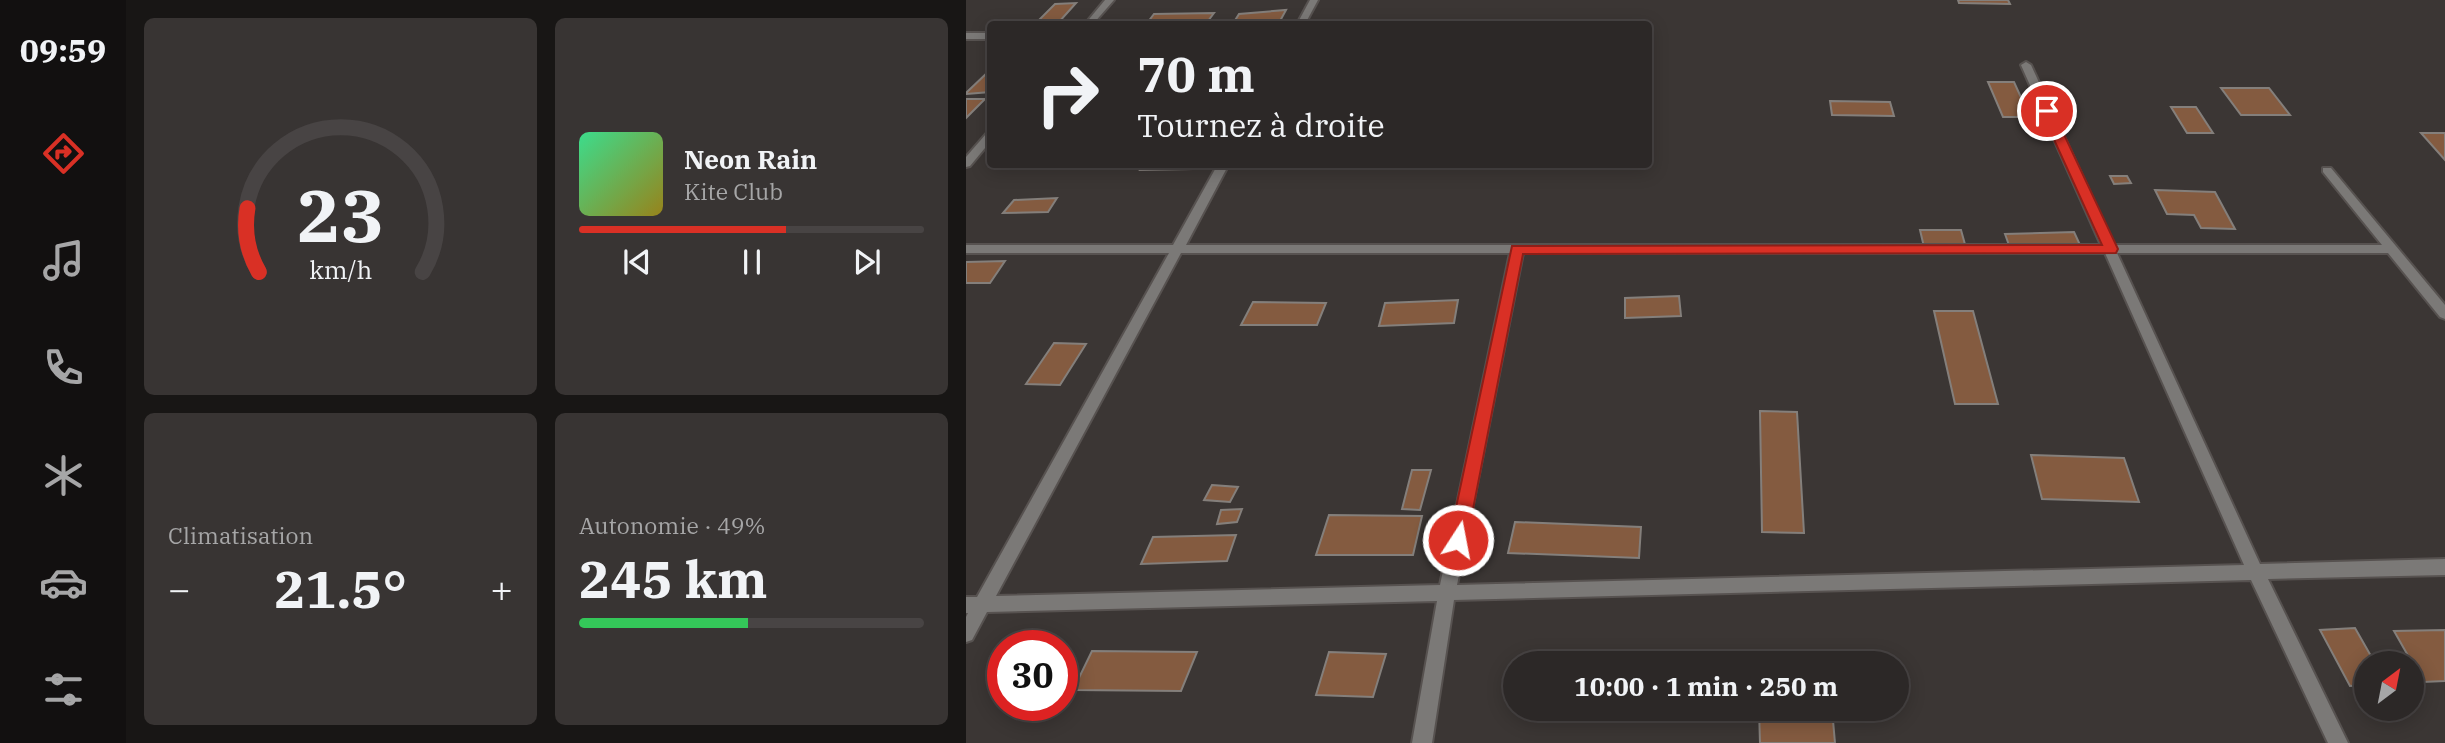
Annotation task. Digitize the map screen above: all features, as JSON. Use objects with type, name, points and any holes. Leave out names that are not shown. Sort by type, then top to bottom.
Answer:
[{"type":"street","points":[[1092,21],[1111,0]]},
{"type":"street","points":[[1303,21],[1314,0]]},
{"type":"street","points":[[966,36],[987,36]]},
{"type":"street","points":[[2026,65],[2255,572],[2338,743]]},
{"type":"street","points":[[966,164],[987,140]]},
{"type":"street","points":[[966,634],[974,604],[1222,168]]},
{"type":"street","points":[[2326,170],[2445,314]]},
{"type":"street","points":[[966,249],[2392,249]]},
{"type":"street","points":[[1422,743],[1447,592],[1517,250]]},
{"type":"street","points":[[974,604],[2445,566]]},
{"type":"building","points":[[1958,0],[2008,0],[2010,4],[1959,3]]},
{"type":"building","points":[[1076,3],[1060,21],[1038,21],[1055,4]]},
{"type":"building","points":[[1286,10],[1280,21],[1235,21],[1239,14]]},
{"type":"building","points":[[1214,13],[1208,21],[1149,21],[1154,14]]},
{"type":"building","points":[[987,73],[987,92],[966,93]]},
{"type":"building","points":[[1988,82],[2014,82],[2030,117],[2003,117]]},
{"type":"building","points":[[2221,88],[2269,88],[2290,115],[2241,115]]},
{"type":"building","points":[[966,99],[985,99],[966,118]]},
{"type":"building","points":[[1830,101],[1890,102],[1894,116],[1832,115]]},
{"type":"building","points":[[2171,107],[2196,107],[2213,133],[2187,133]]},
{"type":"building","points":[[2421,133],[2445,133],[2445,160]]},
{"type":"building","points":[[1141,168],[1193,168],[1193,169],[1140,170]]},
{"type":"building","points":[[2110,176],[2127,176],[2131,183],[2114,184]]},
{"type":"building","points":[[2155,190],[2215,192],[2235,229],[2201,228],[2194,215],[2167,214]]},
{"type":"building","points":[[1057,198],[1048,212],[1003,213],[1014,200]]},
{"type":"building","points":[[1920,230],[1961,230],[1966,248],[1924,247]]},
{"type":"building","points":[[2074,232],[2081,247],[2010,248],[2005,234]]},
{"type":"building","points":[[1005,261],[990,283],[966,283],[966,262]]},
{"type":"building","points":[[1679,296],[1681,316],[1625,318],[1625,298]]},
{"type":"building","points":[[1458,300],[1454,323],[1379,326],[1385,303]]},
{"type":"building","points":[[1253,302],[1326,303],[1317,325],[1241,325]]},
{"type":"building","points":[[1934,311],[1973,311],[1998,404],[1955,404]]},
{"type":"building","points":[[1054,343],[1086,344],[1060,385],[1026,384]]},
{"type":"building","points":[[1760,411],[1797,412],[1804,533],[1762,532]]},
{"type":"building","points":[[2031,455],[2124,458],[2139,502],[2042,499]]},
{"type":"building","points":[[1412,470],[1431,470],[1420,510],[1402,509]]},
{"type":"building","points":[[1212,485],[1238,487],[1230,502],[1204,500]]},
{"type":"building","points":[[1242,509],[1237,522],[1217,524],[1221,510]]},
{"type":"building","points":[[1329,515],[1422,516],[1413,555],[1316,555]]},
{"type":"building","points":[[1515,522],[1641,527],[1639,558],[1508,553]]},
{"type":"building","points":[[1236,535],[1227,561],[1141,564],[1153,537]]},
{"type":"building","points":[[2355,628],[2368,651],[2354,651],[2354,686],[2350,686],[2320,630]]},
{"type":"building","points":[[2445,630],[2445,681],[2424,682],[2424,651],[2405,651],[2394,631]]},
{"type":"building","points":[[1092,651],[1197,652],[1181,691],[1078,690],[1078,680]]},
{"type":"building","points":[[1329,652],[1386,654],[1373,697],[1316,695]]},
{"type":"building","points":[[1759,721],[1833,721],[1835,743],[1760,743]]},
{"type":"route","points":[[1458,540],[1517,250],[2111,249],[2047,111]]}]
